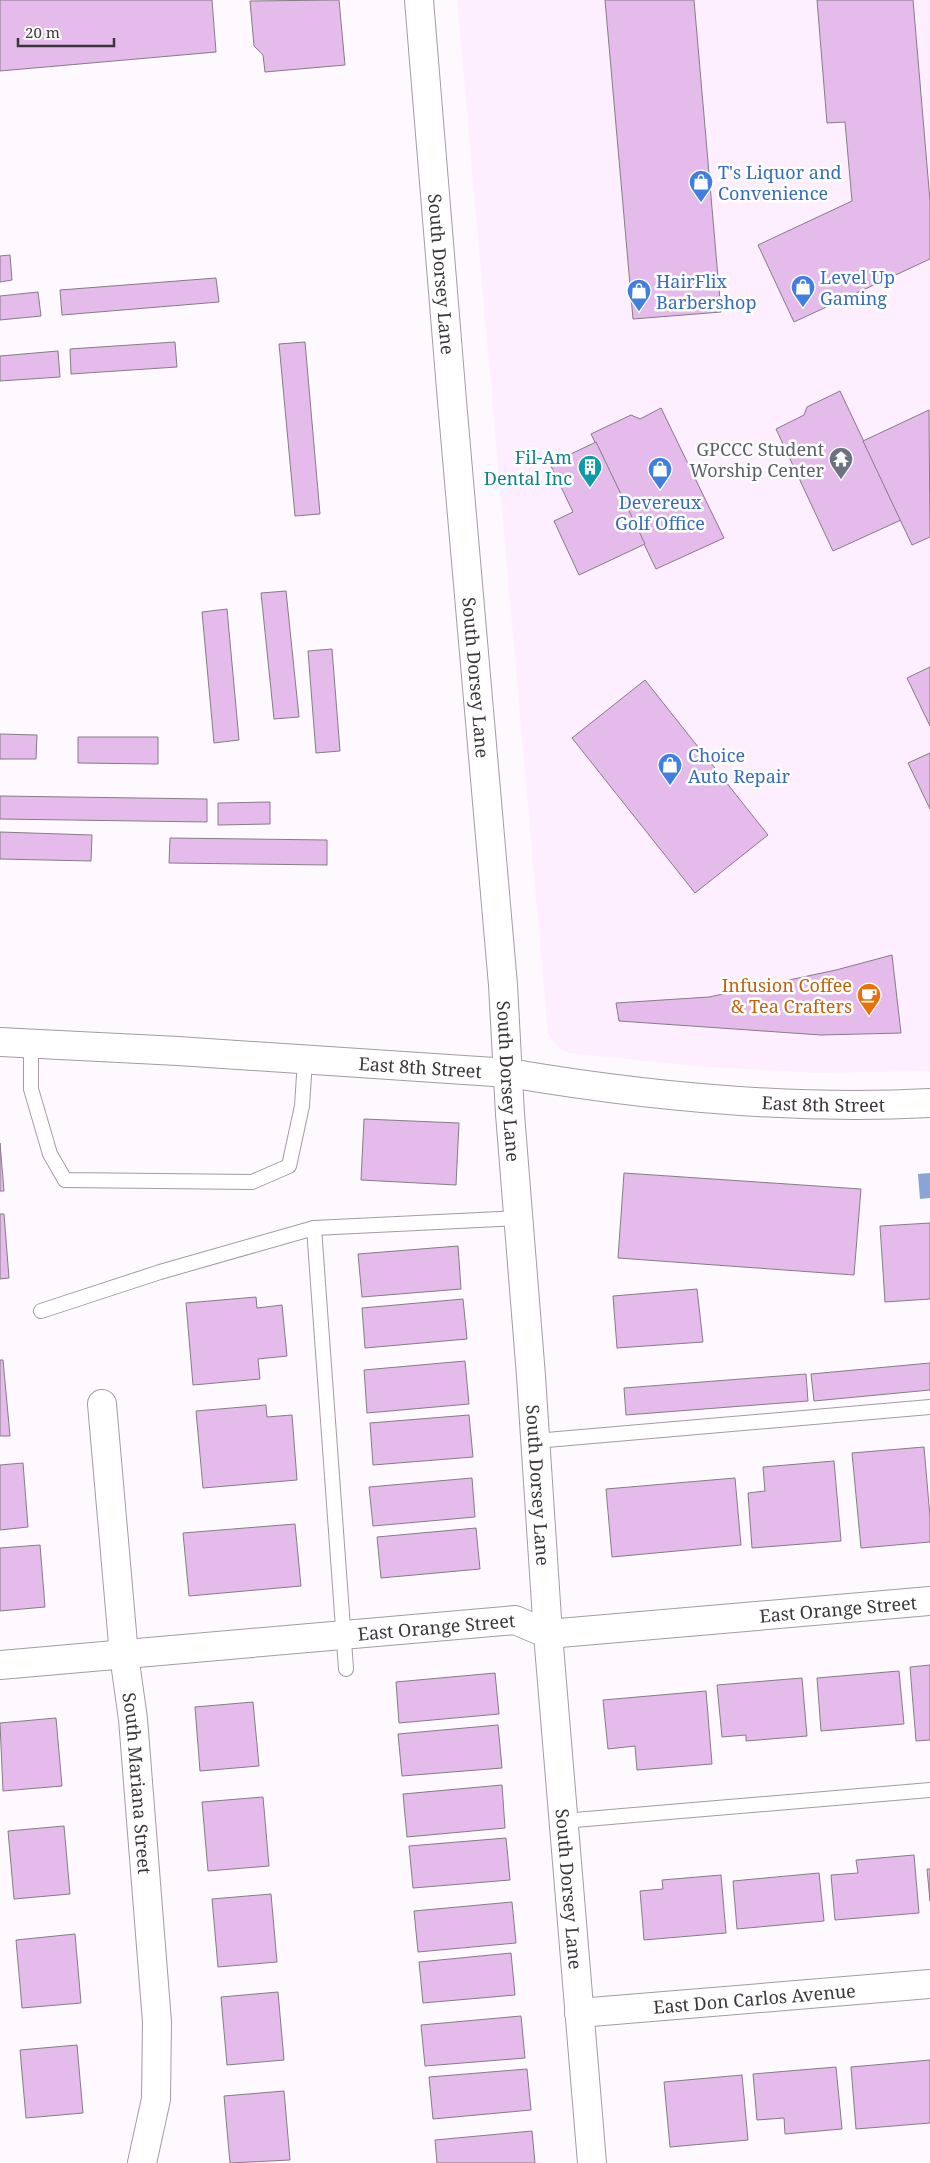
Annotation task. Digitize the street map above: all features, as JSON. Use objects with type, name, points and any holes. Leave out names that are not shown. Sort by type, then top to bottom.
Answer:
[{"type":"street","name":"South Dorsey Lane","points":[[419,0],[509,1073],[548,1634],[592,2163]]},
{"type":"street","name":"East 8th Street","points":[[0,1042],[509,1073],[687,1096],[817,1104],[930,1103]]},
{"type":"street","name":"South Mariana Street","points":[[102,1404],[124,1655],[134,1719],[157,2022],[156,2099],[142,2163]]},
{"type":"street","name":"East Orange Street","points":[[0,1665],[515,1620],[548,1634],[930,1601]]},
{"type":"street","name":"East Don Carlos Avenue","points":[[579,2013],[930,1984]]},
{"type":"lane","points":[[31,1043],[31,1089],[50,1154],[65,1180],[252,1182],[289,1166],[302,1106],[305,1060]]},
{"type":"lane","points":[[41,1311],[160,1272],[314,1228],[518,1218]]},
{"type":"lane","points":[[314,1228],[342,1635],[346,1669]]},
{"type":"lane","points":[[535,1441],[930,1407]]},
{"type":"lane","points":[[563,1821],[930,1790]]},
{"type":"shaded area","points":[[457,0],[930,0],[930,1071],[817,1073],[694,1066],[570,1053],[560,1049],[548,1034]]},
{"type":"water","points":[[930,1173],[930,1198],[920,1199],[918,1174]]},
{"type":"building","points":[[0,0],[212,0],[216,52],[0,71]]},
{"type":"building","points":[[339,0],[345,65],[265,72],[263,55],[254,46],[250,1]]},
{"type":"building","points":[[605,0],[694,0],[721,312],[633,319]]},
{"type":"building","points":[[817,0],[913,0],[930,201],[930,259],[794,322],[758,245],[852,201],[845,122],[827,123]]},
{"type":"building","points":[[10,255],[12,280],[0,282],[0,256]]},
{"type":"building","points":[[216,278],[219,302],[62,315],[60,290]]},
{"type":"building","points":[[38,292],[41,316],[0,320],[0,296]]},
{"type":"building","points":[[175,342],[177,367],[71,374],[70,349]]},
{"type":"building","points":[[305,342],[320,514],[295,516],[279,344]]},
{"type":"building","points":[[58,351],[60,377],[0,381],[0,356]]},
{"type":"building","name":"GPCCC Student Worship Center","points":[[840,391],[901,520],[833,551],[776,429],[804,415],[807,407]]},
{"type":"building","name":"Devereux Golf Office","points":[[661,408],[724,538],[656,569],[591,434],[631,415],[640,419]]},
{"type":"building","points":[[929,410],[930,537],[912,545],[863,441]]},
{"type":"building","name":"Fil-Am Dental Inc","points":[[596,442],[645,544],[579,575],[554,521],[573,512],[550,464]]},
{"type":"building","points":[[286,591],[299,717],[274,719],[261,593]]},
{"type":"building","points":[[227,609],[239,740],[214,743],[202,612]]},
{"type":"building","points":[[332,649],[340,751],[316,753],[308,651]]},
{"type":"building","points":[[930,667],[930,726],[907,678]]},
{"type":"building","name":"Choice Auto Repair","points":[[645,680],[768,835],[695,893],[572,738]]},
{"type":"building","points":[[0,734],[37,735],[36,759],[0,759]]},
{"type":"building","points":[[78,737],[158,737],[158,764],[78,763]]},
{"type":"building","points":[[930,753],[930,809],[908,763]]},
{"type":"building","points":[[0,796],[207,799],[207,822],[0,819]]},
{"type":"building","points":[[270,802],[270,824],[218,825],[218,803]]},
{"type":"building","points":[[0,832],[92,835],[91,861],[0,859]]},
{"type":"building","points":[[170,838],[327,840],[327,865],[169,863]]},
{"type":"building","points":[[892,955],[901,1033],[821,1035],[619,1021],[616,1003],[709,997],[836,970]]},
{"type":"building","points":[[364,1119],[459,1123],[456,1185],[361,1180]]},
{"type":"building","points":[[0,1143],[4,1191],[0,1191]]},
{"type":"building","points":[[624,1173],[861,1189],[854,1275],[618,1258]]},
{"type":"building","points":[[0,1214],[4,1214],[9,1278],[0,1279]]},
{"type":"building","points":[[930,1223],[930,1299],[885,1302],[880,1226]]},
{"type":"building","points":[[458,1246],[461,1289],[362,1297],[358,1254]]},
{"type":"building","points":[[697,1289],[703,1342],[617,1348],[613,1296]]},
{"type":"building","points":[[256,1297],[257,1308],[282,1305],[287,1356],[258,1359],[260,1379],[193,1385],[186,1303]]},
{"type":"building","points":[[463,1299],[467,1339],[365,1348],[362,1308]]},
{"type":"building","points":[[0,1360],[3,1360],[10,1436],[0,1436]]},
{"type":"building","points":[[465,1361],[469,1404],[367,1413],[364,1370]]},
{"type":"building","points":[[930,1363],[930,1390],[814,1401],[811,1374]]},
{"type":"building","points":[[806,1374],[808,1401],[626,1415],[624,1388]]},
{"type":"building","points":[[266,1405],[267,1417],[292,1415],[297,1480],[203,1488],[196,1411]]},
{"type":"building","points":[[469,1415],[473,1457],[373,1465],[370,1423]]},
{"type":"building","points":[[924,1447],[930,1517],[930,1542],[861,1548],[852,1453]]},
{"type":"building","points":[[834,1461],[841,1541],[752,1548],[748,1493],[765,1491],[763,1467]]},
{"type":"building","points":[[23,1463],[28,1527],[0,1530],[0,1465]]},
{"type":"building","points":[[472,1478],[475,1517],[373,1526],[369,1487]]},
{"type":"building","points":[[735,1478],[741,1545],[612,1557],[606,1489]]},
{"type":"building","points":[[295,1524],[301,1586],[189,1596],[183,1533]]},
{"type":"building","points":[[476,1528],[480,1569],[381,1578],[377,1537]]},
{"type":"building","points":[[40,1545],[45,1607],[0,1611],[0,1548]]},
{"type":"building","points":[[930,1665],[930,1740],[916,1741],[910,1667]]},
{"type":"building","points":[[899,1671],[904,1724],[821,1731],[817,1678]]},
{"type":"building","points":[[495,1673],[499,1714],[399,1723],[396,1682]]},
{"type":"building","points":[[802,1678],[807,1736],[746,1741],[746,1735],[722,1737],[717,1685]]},
{"type":"building","points":[[706,1691],[712,1764],[637,1770],[635,1746],[608,1749],[603,1700]]},
{"type":"building","points":[[253,1702],[259,1766],[200,1771],[195,1707]]},
{"type":"building","points":[[56,1718],[62,1786],[3,1791],[0,1723]]},
{"type":"building","points":[[498,1725],[502,1768],[402,1776],[398,1734]]},
{"type":"building","points":[[502,1785],[505,1828],[407,1837],[403,1794]]},
{"type":"building","points":[[263,1797],[269,1866],[208,1871],[202,1802]]},
{"type":"building","points":[[64,1826],[70,1894],[14,1899],[8,1831]]},
{"type":"building","points":[[506,1838],[510,1880],[413,1888],[409,1846]]},
{"type":"building","points":[[914,1855],[919,1913],[835,1920],[831,1875],[858,1873],[856,1860]]},
{"type":"building","points":[[927,1869],[930,1869],[930,1901]]},
{"type":"building","points":[[819,1873],[824,1921],[737,1929],[733,1881]]},
{"type":"building","points":[[721,1875],[726,1933],[644,1940],[640,1891],[663,1889],[662,1880]]},
{"type":"building","points":[[271,1894],[277,1962],[218,1967],[212,1899]]},
{"type":"building","points":[[512,1902],[516,1943],[418,1952],[414,1911]]},
{"type":"building","points":[[75,1934],[81,2003],[22,2008],[16,1940]]},
{"type":"building","points":[[511,1953],[515,1995],[423,2003],[419,1962]]},
{"type":"building","points":[[278,1992],[284,2060],[227,2065],[221,1997]]},
{"type":"building","points":[[521,2016],[525,2058],[425,2066],[421,2025]]},
{"type":"building","points":[[77,2045],[83,2113],[26,2118],[20,2050]]},
{"type":"building","points":[[930,2060],[930,2123],[856,2129],[851,2067]]},
{"type":"building","points":[[836,2067],[842,2129],[785,2134],[784,2118],[757,2120],[753,2074]]},
{"type":"building","points":[[527,2069],[531,2110],[433,2119],[429,2077]]},
{"type":"building","points":[[742,2075],[748,2140],[670,2147],[664,2082]]},
{"type":"building","points":[[284,2091],[290,2160],[230,2163],[224,2096]]},
{"type":"building","points":[[532,2131],[535,2163],[437,2163],[435,2140]]},
{"type":"place","name":"T's Liquor and Convenience","points":[[701,203]]},
{"type":"place","name":"Level Up Gaming","points":[[803,308]]},
{"type":"place","name":"HairFlix Barbershop","points":[[639,312]]},
{"type":"place","name":"GPCCC Student Worship Center","points":[[841,480]]},
{"type":"place","name":"Fil-Am Dental Inc","points":[[590,488]]},
{"type":"place","name":"Devereux Golf Office","points":[[660,490]]},
{"type":"place","name":"Choice Auto Repair","points":[[670,786]]},
{"type":"place","name":"Infusion Coffee & Tea Crafters","points":[[869,1016]]}]
